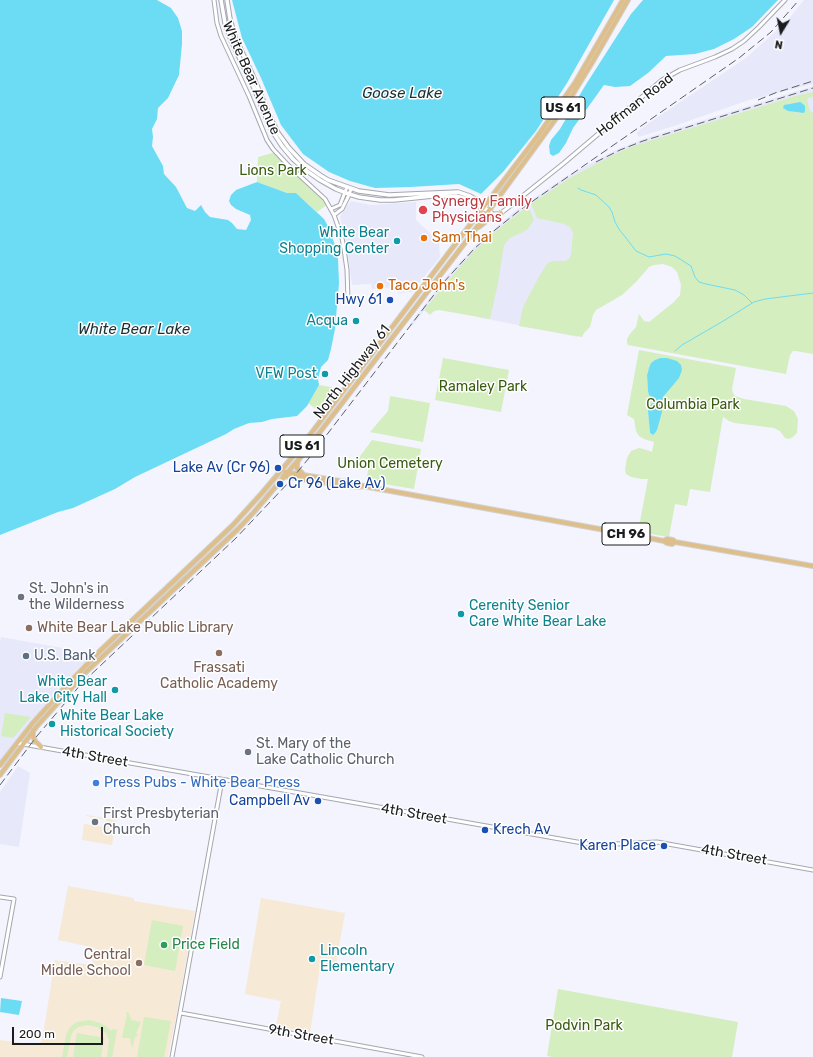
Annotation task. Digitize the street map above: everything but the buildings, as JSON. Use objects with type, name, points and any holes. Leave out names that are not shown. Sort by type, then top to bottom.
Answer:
[{"type":"main road","name":"White Bear Avenue","points":[[222,0],[225,23],[231,40],[254,88],[268,122],[282,146],[304,169],[336,189],[372,199],[394,200],[433,196],[456,196],[467,199],[489,210]]},
{"type":"main road","name":"White Bear Avenue","points":[[228,0],[230,19],[235,37],[270,116],[278,133],[289,148],[304,164],[324,178],[349,188],[370,193],[389,195],[458,192],[470,196],[484,207]]},
{"type":"main road","name":"US 61","points":[[484,207],[567,96],[623,0]]},
{"type":"main road","name":"North Highway 61","points":[[0,775],[33,730],[86,672],[237,530],[300,458],[474,231],[568,102],[628,0]]},
{"type":"main road","name":"North Highway 61","points":[[0,766],[56,696],[105,646],[233,526],[279,473],[316,428],[484,207]]},
{"type":"main road","points":[[474,231],[489,219],[501,213]]},
{"type":"main road","points":[[300,458],[297,468],[305,475]]},
{"type":"main road","name":"CH 96","points":[[279,473],[342,486],[358,488],[363,486]]},
{"type":"main road","points":[[286,474],[305,475]]},
{"type":"main road","name":"CH 96","points":[[305,475],[664,540],[666,543],[672,544],[675,542],[813,566]]},
{"type":"main road","points":[[56,696],[56,705]]},
{"type":"main road","points":[[33,730],[33,736],[40,747]]},
{"type":"street","points":[[214,0],[217,23],[221,36],[249,96],[267,140],[280,156],[323,198],[334,215],[344,249],[348,300]]},
{"type":"street","name":"Hoffman Road","points":[[501,213],[662,80],[680,70],[715,58],[732,49],[759,27],[785,0]]},
{"type":"street","points":[[334,215],[342,209],[349,188]]},
{"type":"street","points":[[331,209],[340,205],[347,193]]},
{"type":"street","points":[[489,210],[493,214],[501,213]]},
{"type":"street","name":"4th Street","points":[[17,743],[594,845],[657,842],[813,870]]},
{"type":"street","points":[[172,1057],[222,780]]},
{"type":"street","points":[[0,897],[14,899],[0,978]]},
{"type":"street","name":"9th Street","points":[[181,1013],[422,1057]]},
{"type":"shaded area","points":[[804,0],[813,0],[813,84],[749,100],[639,137],[636,133],[646,125],[746,58],[787,21]]},
{"type":"shaded area","points":[[813,86],[813,115],[596,224],[578,337],[477,317],[441,289],[412,326],[410,324],[446,277],[478,243],[514,212],[565,177],[616,150],[643,139]]},
{"type":"shaded area","points":[[351,201],[371,205],[416,202],[416,220],[439,242],[440,257],[412,292],[398,293],[396,287],[372,289],[371,284],[352,285],[345,236],[340,217]]},
{"type":"shaded area","points":[[1,637],[90,653],[90,657],[58,690],[0,763],[0,642]]},
{"type":"shaded area","points":[[18,766],[30,773],[19,847],[0,844],[0,792]]},
{"type":"shaded area","points":[[86,815],[116,820],[112,845],[82,840],[84,824],[104,827],[106,820]]},
{"type":"shaded area","name":"Central Middle School","points":[[68,886],[134,898],[134,901],[195,911],[168,1057],[0,1057],[0,1040],[36,1045],[42,1041],[55,960],[92,965],[95,948],[58,940]]},
{"type":"shaded area","points":[[261,898],[345,913],[335,969],[320,967],[310,1033],[276,1026],[281,1001],[245,994]]},
{"type":"green space","points":[[813,92],[813,97],[808,98],[807,100],[810,111],[813,113],[813,354],[793,351],[790,355],[786,374],[628,345],[627,339],[636,327],[639,314],[644,321],[649,322],[674,302],[680,295],[681,285],[677,272],[672,267],[663,264],[649,267],[622,295],[596,310],[590,327],[582,337],[519,326],[523,307],[547,264],[554,261],[565,261],[569,259],[571,255],[573,233],[570,227],[564,224],[537,218],[531,204],[568,179],[633,146],[795,96]],"holes":[[[800,102],[799,113],[784,109],[785,105]]]},
{"type":"green space","name":"Lions Park","points":[[276,152],[328,204],[317,212],[296,193],[287,193],[257,182],[258,157]]},
{"type":"green space","points":[[528,206],[534,220],[527,230],[510,238],[504,245],[490,319],[439,310],[434,311],[430,315],[424,310],[472,253],[496,231]]},
{"type":"green space","name":"Columbia Park","points":[[639,350],[736,368],[732,389],[735,396],[744,399],[786,406],[794,411],[798,419],[797,433],[789,439],[785,438],[780,431],[774,428],[735,423],[723,417],[710,492],[690,489],[687,506],[675,504],[669,537],[638,532],[648,479],[631,477],[626,474],[625,470],[627,458],[631,451],[639,448],[652,452],[654,442],[639,436],[636,431],[634,419],[627,415]],"holes":[[[660,358],[669,359],[653,435],[650,433],[648,411],[654,399],[648,391],[647,375],[655,360]]]},
{"type":"green space","name":"Ramaley Park","points":[[443,358],[509,370],[501,412],[435,400]]},
{"type":"green space","points":[[319,385],[331,387],[337,393],[336,397],[322,414],[308,403]]},
{"type":"green space","name":"Union Cemetery","points":[[390,396],[430,403],[423,442],[370,432],[388,411]]},
{"type":"green space","name":"Union Cemetery","points":[[372,440],[421,449],[414,489],[366,481],[369,466],[355,463]]},
{"type":"green space","points":[[5,713],[31,717],[13,738],[1,736]]},
{"type":"green space","name":"Price Field","points":[[152,920],[183,926],[175,971],[144,965]]},
{"type":"green space","name":"Podvin Park","points":[[558,989],[738,1022],[732,1057],[547,1056]]},
{"type":"green space","points":[[126,1012],[128,1012],[131,1020],[141,1022],[136,1033],[138,1036],[135,1037],[133,1047],[130,1038],[122,1038],[127,1014]]},
{"type":"green space","points":[[144,1017],[171,1021],[164,1057],[137,1057]]},
{"type":"green space","points":[[90,1020],[106,1026],[111,1031],[112,1029],[117,1030],[112,1057],[107,1057],[109,1040],[106,1033],[97,1027],[87,1025],[78,1027],[73,1031],[67,1057],[62,1057],[66,1035],[70,1027],[77,1022]]},
{"type":"green space","points":[[77,1033],[104,1038],[101,1057],[73,1057]]},
{"type":"water","name":"White Bear Lake","points":[[0,0],[157,0],[171,8],[178,18],[182,31],[179,75],[168,98],[158,108],[157,119],[152,129],[152,146],[163,166],[164,174],[176,187],[187,208],[195,211],[201,205],[210,217],[228,220],[237,229],[246,230],[251,220],[250,215],[236,209],[229,201],[231,195],[236,190],[257,182],[287,193],[296,193],[324,219],[329,228],[338,259],[339,283],[335,329],[328,360],[321,367],[318,379],[319,385],[307,406],[297,416],[249,423],[234,429],[135,477],[115,489],[73,508],[58,512],[0,535]]},
{"type":"water","name":"Goose Lake","points":[[232,0],[614,0],[567,83],[536,131],[503,172],[481,194],[459,184],[375,188],[350,181],[329,172],[303,154],[281,125],[242,38]]},
{"type":"water","points":[[643,0],[778,0],[752,27],[734,39],[714,49],[695,54],[666,56],[648,73],[630,86],[615,87],[604,85],[573,128],[566,143],[559,153],[553,156],[550,154],[549,146],[551,140],[560,129],[585,86],[631,14]]},
{"type":"water","points":[[800,102],[805,106],[804,113],[788,111],[783,108],[784,105]]},
{"type":"water","points":[[660,358],[667,358],[677,361],[681,365],[682,370],[679,378],[663,397],[662,412],[657,430],[653,435],[650,433],[648,411],[654,400],[649,395],[647,375],[651,363]]},
{"type":"water","points":[[1,998],[22,1001],[19,1015],[0,1012]]},
{"type":"waterway","points":[[578,188],[596,195],[609,207],[619,229],[636,251],[649,257],[666,254],[675,256],[691,266],[695,277],[699,282],[735,290],[744,295],[752,303]]},
{"type":"waterway","points":[[675,351],[682,345],[754,302],[765,299],[813,293]]},
{"type":"railway","points":[[0,785],[37,736],[82,683],[235,539],[290,481],[443,283],[474,249],[520,210],[739,58],[771,32],[799,0]]},
{"type":"railway","points":[[758,100],[813,81]]},
{"type":"railway","points":[[596,162],[643,141],[813,88]]},
{"type":"place","name":"Synergy Family Physicians","points":[[423,210]]},
{"type":"place","name":"Sam Thai","points":[[424,238]]},
{"type":"place","name":"White Bear Shopping Center","points":[[397,241]]},
{"type":"place","name":"Taco John's","points":[[380,286]]},
{"type":"place","name":"Hwy 61","points":[[390,300]]},
{"type":"place","name":"Acqua","points":[[356,321]]},
{"type":"place","name":"VFW Post","points":[[325,374]]},
{"type":"place","name":"Lake Av (Cr 96)","points":[[278,468]]},
{"type":"place","name":"Cr 96 (Lake Av)","points":[[280,484]]},
{"type":"place","name":"St. John's in the Wilderness","points":[[21,597]]},
{"type":"place","name":"Cerenity Senior Care White Bear Lake","points":[[461,614]]},
{"type":"place","name":"White Bear Lake Public Library","points":[[29,628]]},
{"type":"place","name":"Frassati Catholic Academy","points":[[219,653]]},
{"type":"place","name":"U.S. Bank","points":[[26,656]]},
{"type":"place","name":"White Bear Lake City Hall","points":[[115,690]]},
{"type":"place","name":"White Bear Lake Historical Society","points":[[52,724]]},
{"type":"place","name":"St. Mary of the Lake Catholic Church","points":[[248,752]]},
{"type":"place","name":"Press Pubs - White Bear Press","points":[[96,783]]},
{"type":"place","name":"Campbell Av","points":[[318,801]]},
{"type":"place","name":"First Presbyterian Church","points":[[95,822]]},
{"type":"place","name":"Krech Av","points":[[485,830]]},
{"type":"place","name":"Karen Place","points":[[664,846]]},
{"type":"place","name":"Price Field","points":[[164,945]]},
{"type":"place","name":"Lincoln Elementary","points":[[312,959]]},
{"type":"place","name":"Central Middle School","points":[[139,963]]}]
